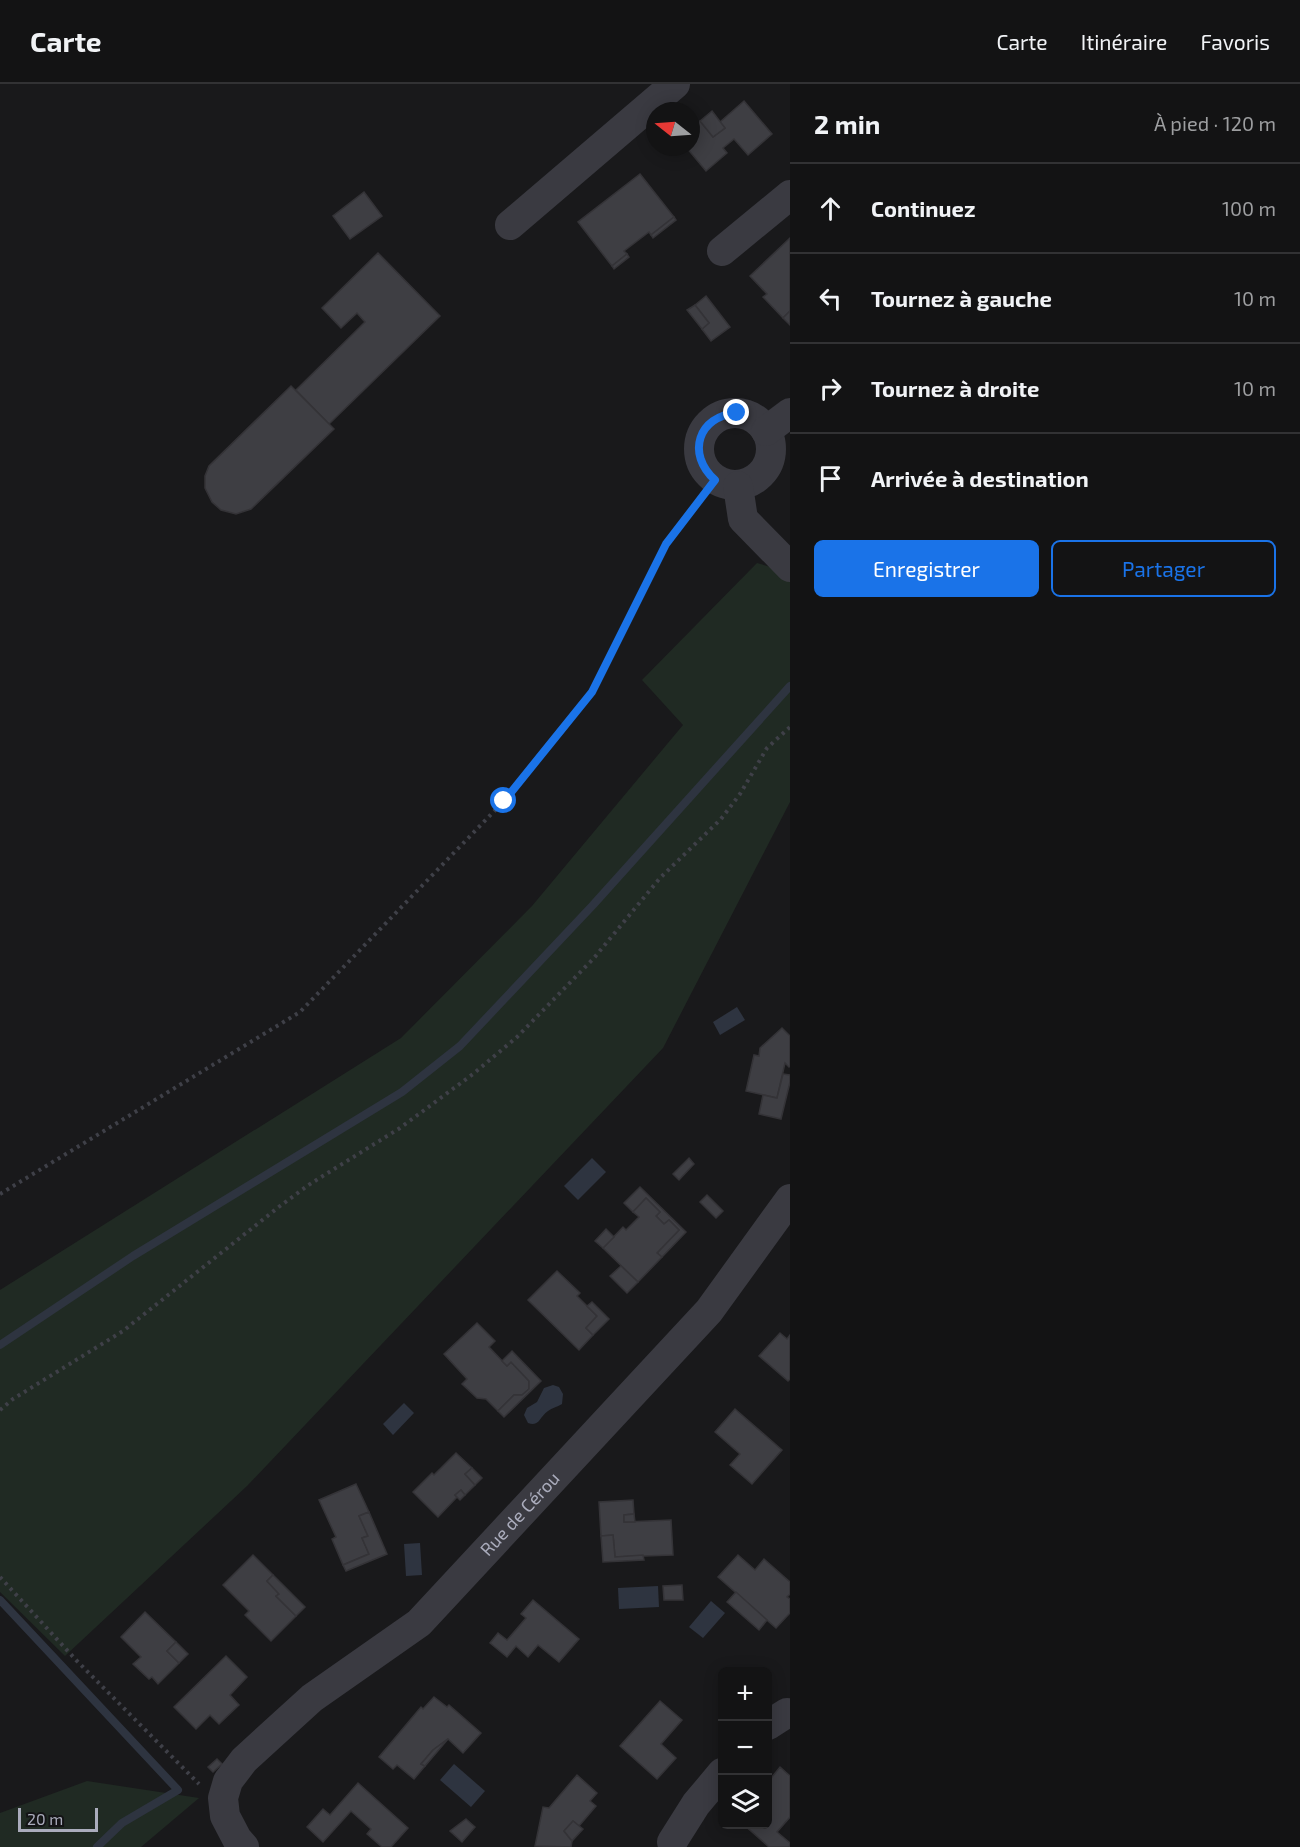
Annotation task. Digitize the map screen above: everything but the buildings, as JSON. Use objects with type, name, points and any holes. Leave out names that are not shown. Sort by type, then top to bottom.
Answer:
[{"type":"street","points":[[510,225],[675,84]]},
{"type":"street","points":[[722,251],[790,195]]},
{"type":"street","points":[[737,413],[754,419],[766,431],[771,454],[760,476],[750,482],[727,483],[706,472],[700,461],[698,450],[700,438],[714,419],[725,414],[737,413]]},
{"type":"street","points":[[766,431],[790,413]]},
{"type":"street","points":[[727,483],[743,519],[790,567]]},
{"type":"street","name":"Rue de Cérou","points":[[223,1798],[228,1780],[244,1760],[312,1698],[419,1623],[709,1311],[790,1198]]},
{"type":"street","points":[[674,1845],[696,1804],[721,1775]]},
{"type":"street","points":[[223,1798],[225,1816],[244,1847]]},
{"type":"path","points":[[0,1194],[300,1012],[504,801],[592,692],[666,544],[727,483]]},
{"type":"path","points":[[0,1410],[12,1398],[123,1331],[280,1206],[310,1184],[400,1128],[473,1074],[517,1037],[594,958],[660,878],[721,819],[740,794],[767,748],[790,727]]},
{"type":"path","points":[[0,1577],[76,1660],[200,1785],[223,1798]]},
{"type":"shaded area","points":[[757,563],[790,573],[790,802],[663,1048],[247,1486],[65,1656],[0,1592],[0,1290],[401,1038],[532,906],[683,725],[642,680]]},
{"type":"shaded area","points":[[87,1781],[199,1798],[141,1847],[0,1847],[0,1813]]},
{"type":"water","points":[[737,1007],[745,1020],[720,1035],[713,1022]]},
{"type":"water","points":[[592,1158],[606,1172],[578,1200],[564,1186]]},
{"type":"water","points":[[553,1385],[559,1387],[563,1394],[562,1404],[545,1413],[537,1423],[528,1423],[524,1415],[527,1408],[537,1402],[544,1388]]},
{"type":"water","points":[[404,1403],[414,1413],[393,1435],[383,1424]]},
{"type":"water","points":[[420,1543],[422,1575],[406,1576],[404,1544]]},
{"type":"water","points":[[658,1586],[659,1607],[619,1609],[618,1588]]},
{"type":"water","points":[[711,1601],[725,1613],[703,1638],[689,1627]]},
{"type":"water","points":[[454,1764],[485,1791],[471,1807],[440,1780]]},
{"type":"waterway","points":[[0,1345],[133,1256],[402,1092],[460,1046],[593,905],[790,686]]},
{"type":"waterway","points":[[0,1600],[178,1790],[122,1823],[97,1847]]},
{"type":"route","points":[[504,801],[592,692],[666,544],[715,480],[706,472],[700,461],[698,450],[700,438],[706,427],[714,419],[725,414],[737,413]]}]
